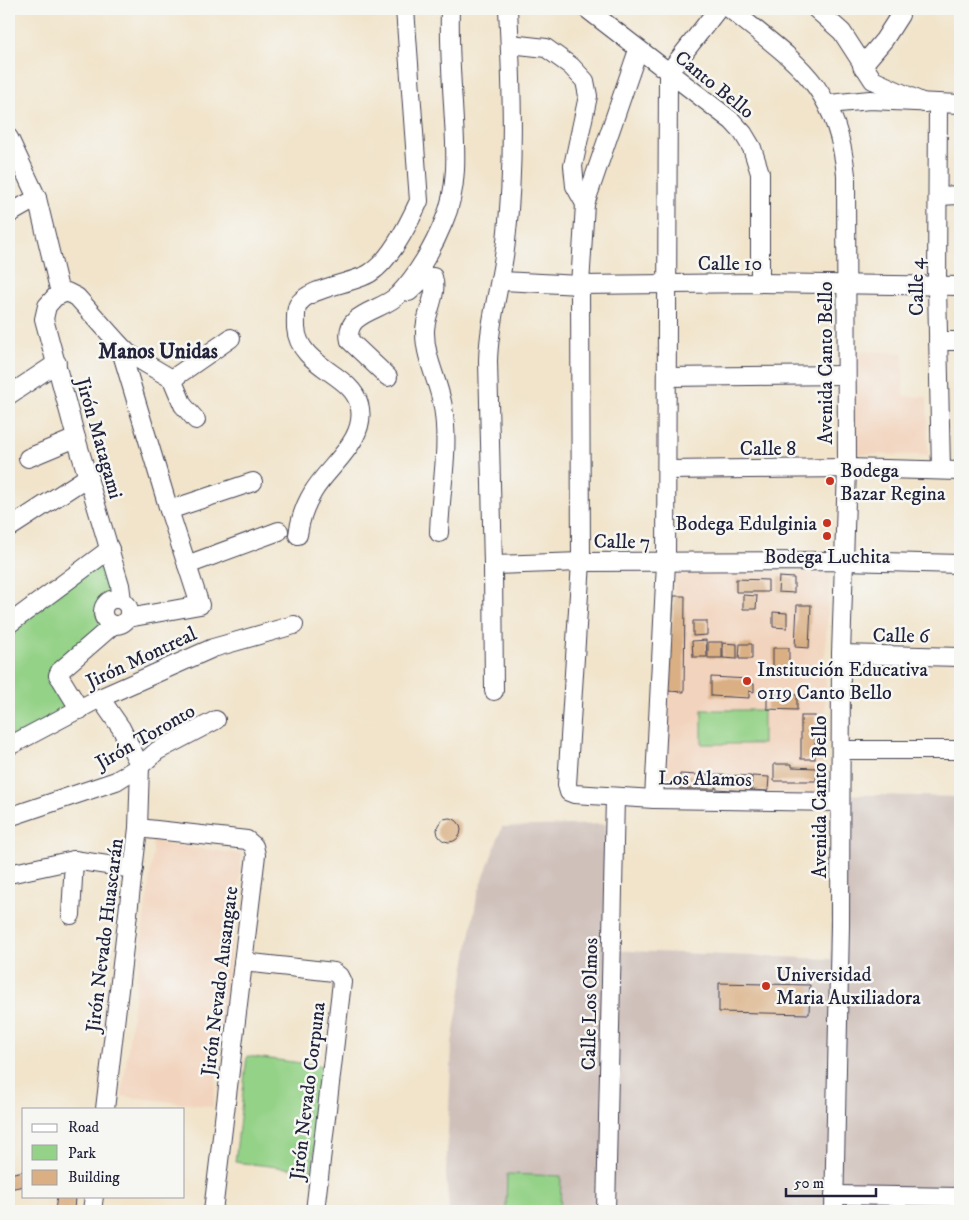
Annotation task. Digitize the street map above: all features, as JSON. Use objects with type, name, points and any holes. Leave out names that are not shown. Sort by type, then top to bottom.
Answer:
[{"type":"street","points":[[298,535],[304,508],[313,491],[344,452],[361,418],[359,404],[355,395],[313,358],[297,341],[296,321],[298,306],[306,297],[369,274],[383,262],[411,218],[419,201],[406,9]]},
{"type":"street","points":[[397,296],[422,262],[445,220],[455,182],[450,9]]},
{"type":"street","name":"Canto Bello","points":[[587,9],[732,121],[743,133],[757,159],[760,173],[760,283]]},
{"type":"street","points":[[654,799],[666,563],[668,73],[718,9]]},
{"type":"street","name":"Avenida Canto Bello","points":[[730,9],[793,60],[818,87],[828,104],[840,134],[846,168],[847,468],[841,654],[840,926],[834,1203]]},
{"type":"street","points":[[816,9],[842,32],[862,66],[877,83],[931,103]]},
{"type":"street","points":[[494,691],[488,334],[500,281],[510,200],[510,44],[512,13]]},
{"type":"street","points":[[862,66],[884,40],[900,15]]},
{"type":"street","points":[[510,44],[546,48],[571,66],[584,81],[588,96],[573,166],[575,186],[585,204]]},
{"type":"street","points":[[581,562],[580,285],[585,204],[638,50]]},
{"type":"street","points":[[828,104],[870,100],[960,104]]},
{"type":"street","name":"Calle 4","points":[[931,103],[938,196],[937,286],[941,470]]},
{"type":"street","points":[[9,138],[37,198],[60,293],[67,292],[77,297],[128,353],[172,379],[183,405],[196,420]]},
{"type":"street","points":[[938,196],[960,195]]},
{"type":"street","points":[[9,214],[37,198]]},
{"type":"street","points":[[388,377],[350,341],[350,327],[359,317],[397,296],[408,294],[426,277],[433,277],[435,286],[424,333],[431,366],[444,407],[447,457],[440,499],[439,533]]},
{"type":"street","name":"Calle 10","points":[[500,281],[580,285],[760,283],[960,286]]},
{"type":"street","name":"Jirón Matagami","points":[[60,293],[47,306],[44,319],[76,438],[110,549],[122,600]]},
{"type":"street","points":[[172,379],[232,338]]},
{"type":"street","points":[[938,341],[960,341]]},
{"type":"street","points":[[80,710],[58,675],[60,671],[120,622],[129,610],[122,600],[114,598],[104,606],[104,617],[120,622],[200,604],[169,510],[119,344]]},
{"type":"street","points":[[9,395],[57,363]]},
{"type":"street","points":[[667,377],[846,375]]},
{"type":"street","points":[[28,458],[76,438]]},
{"type":"street","name":"Calle 8","points":[[667,470],[847,468],[960,471]]},
{"type":"street","points":[[9,528],[89,476]]},
{"type":"street","points":[[169,510],[254,482]]},
{"type":"street","points":[[187,565],[279,531]]},
{"type":"street","points":[[9,624],[110,549]]},
{"type":"street","name":"Calle 7","points":[[493,565],[581,562],[844,561],[960,564]]},
{"type":"street","name":"Los Alamos","points":[[581,562],[567,785],[569,792],[654,799],[840,802]]},
{"type":"street","name":"Jirón Montreal","points":[[13,744],[100,698],[213,648],[294,625]]},
{"type":"street","name":"Calle 6","points":[[841,654],[960,657]]},
{"type":"street","points":[[100,698],[121,728],[140,766]]},
{"type":"street","name":"Jirón Toronto","points":[[9,817],[116,781],[140,766],[157,751],[216,720]]},
{"type":"street","points":[[841,750],[960,750]]},
{"type":"street","name":"Jirón Nevado Huascarán","points":[[105,1108],[134,869],[138,828],[140,766]]},
{"type":"street","name":"Calle Los Olmos","points":[[606,1211],[614,797]]},
{"type":"street","name":"Jirón Nevado Ausangate","points":[[138,828],[247,840],[254,846],[256,855],[212,1211]]},
{"type":"street","points":[[71,915],[74,860]]},
{"type":"street","points":[[9,874],[74,860],[134,869]]},
{"type":"street","name":"Jirón Nevado Corpuna","points":[[243,962],[334,972],[342,982],[314,1211]]},
{"type":"street","points":[[834,1203],[960,1197]]},
{"type":"street","points":[[92,1211],[94,1198]]},
{"type":"shaded area","points":[[853,351],[903,353],[903,396],[927,397],[928,455],[853,454]]},
{"type":"shaded area","name":"Institución Educativa 0119 Canto Bello","points":[[830,572],[825,656],[820,659],[820,667],[826,672],[823,793],[672,790],[667,781],[663,780],[675,580],[677,575]]},
{"type":"shaded area","points":[[835,794],[960,797],[960,1019],[955,1034],[960,1050],[960,1211],[449,1211],[446,1174],[452,1043],[477,896],[502,827],[606,824],[605,950],[831,959]]},
{"type":"shaded area","points":[[152,838],[164,844],[242,854],[213,1107],[122,1096],[153,851]]},
{"type":"green space","points":[[106,557],[114,592],[97,607],[96,614],[103,628],[57,670],[74,708],[9,741],[9,632]]},
{"type":"green space","points":[[702,710],[763,710],[763,744],[702,744]]},
{"type":"green space","points":[[247,1056],[324,1066],[312,1171],[235,1162]]},
{"type":"green space","points":[[507,1174],[561,1176],[560,1210],[506,1209]]},
{"type":"building","points":[[779,577],[794,578],[794,593],[778,592]]},
{"type":"building","points":[[736,579],[768,580],[768,592],[736,592]]},
{"type":"building","points":[[743,595],[757,596],[756,609],[743,609]]},
{"type":"building","points":[[674,596],[685,596],[684,692],[668,691]]},
{"type":"building","points":[[797,605],[811,605],[809,648],[795,647]]},
{"type":"building","points":[[773,612],[787,613],[787,628],[773,627]]},
{"type":"building","points":[[693,621],[707,621],[707,635],[693,636]]},
{"type":"building","points":[[706,640],[707,657],[693,657],[692,641]]},
{"type":"building","points":[[708,642],[722,642],[722,658],[708,658]]},
{"type":"building","points":[[723,643],[737,644],[737,659],[723,658]]},
{"type":"building","points":[[740,644],[752,644],[752,659],[739,659]]},
{"type":"building","points":[[773,648],[789,648],[789,672],[773,671]]},
{"type":"building","points":[[711,677],[749,679],[749,683],[754,684],[754,692],[749,691],[749,698],[711,696]]},
{"type":"building","points":[[767,694],[797,695],[797,710],[767,709]]},
{"type":"building","points":[[801,716],[815,716],[815,759],[801,759]]},
{"type":"building","points":[[774,764],[792,764],[792,767],[817,768],[816,781],[774,781]]},
{"type":"building","points":[[680,774],[698,775],[697,789],[680,789]]},
{"type":"building","points":[[698,774],[715,775],[715,789],[698,789]]},
{"type":"building","points":[[716,775],[751,776],[750,791],[716,789]]},
{"type":"building","points":[[752,776],[769,777],[768,791],[751,790]]},
{"type":"building","points":[[449,818],[457,822],[461,830],[457,838],[449,842],[441,838],[437,830],[441,822]]},
{"type":"building","points":[[719,983],[810,985],[809,1014],[719,1012]]},
{"type":"building","points":[[22,1171],[22,1186],[9,1189],[9,1174]]},
{"type":"building","points":[[57,1198],[75,1198],[74,1211],[55,1211]]},
{"type":"place","name":"Bodega Bazar Regina","points":[[830,481]]},
{"type":"place","name":"Bodega Edulginia","points":[[827,523]]},
{"type":"place","name":"Bodega Luchita","points":[[827,536]]},
{"type":"place","name":"Institución Educativa 0119 Canto Bello","points":[[747,681]]},
{"type":"place","name":"Universidad Maria Auxiliadora","points":[[766,986]]},
{"type":"district","name":"Manos Unidas","points":[[158,351]]}]
